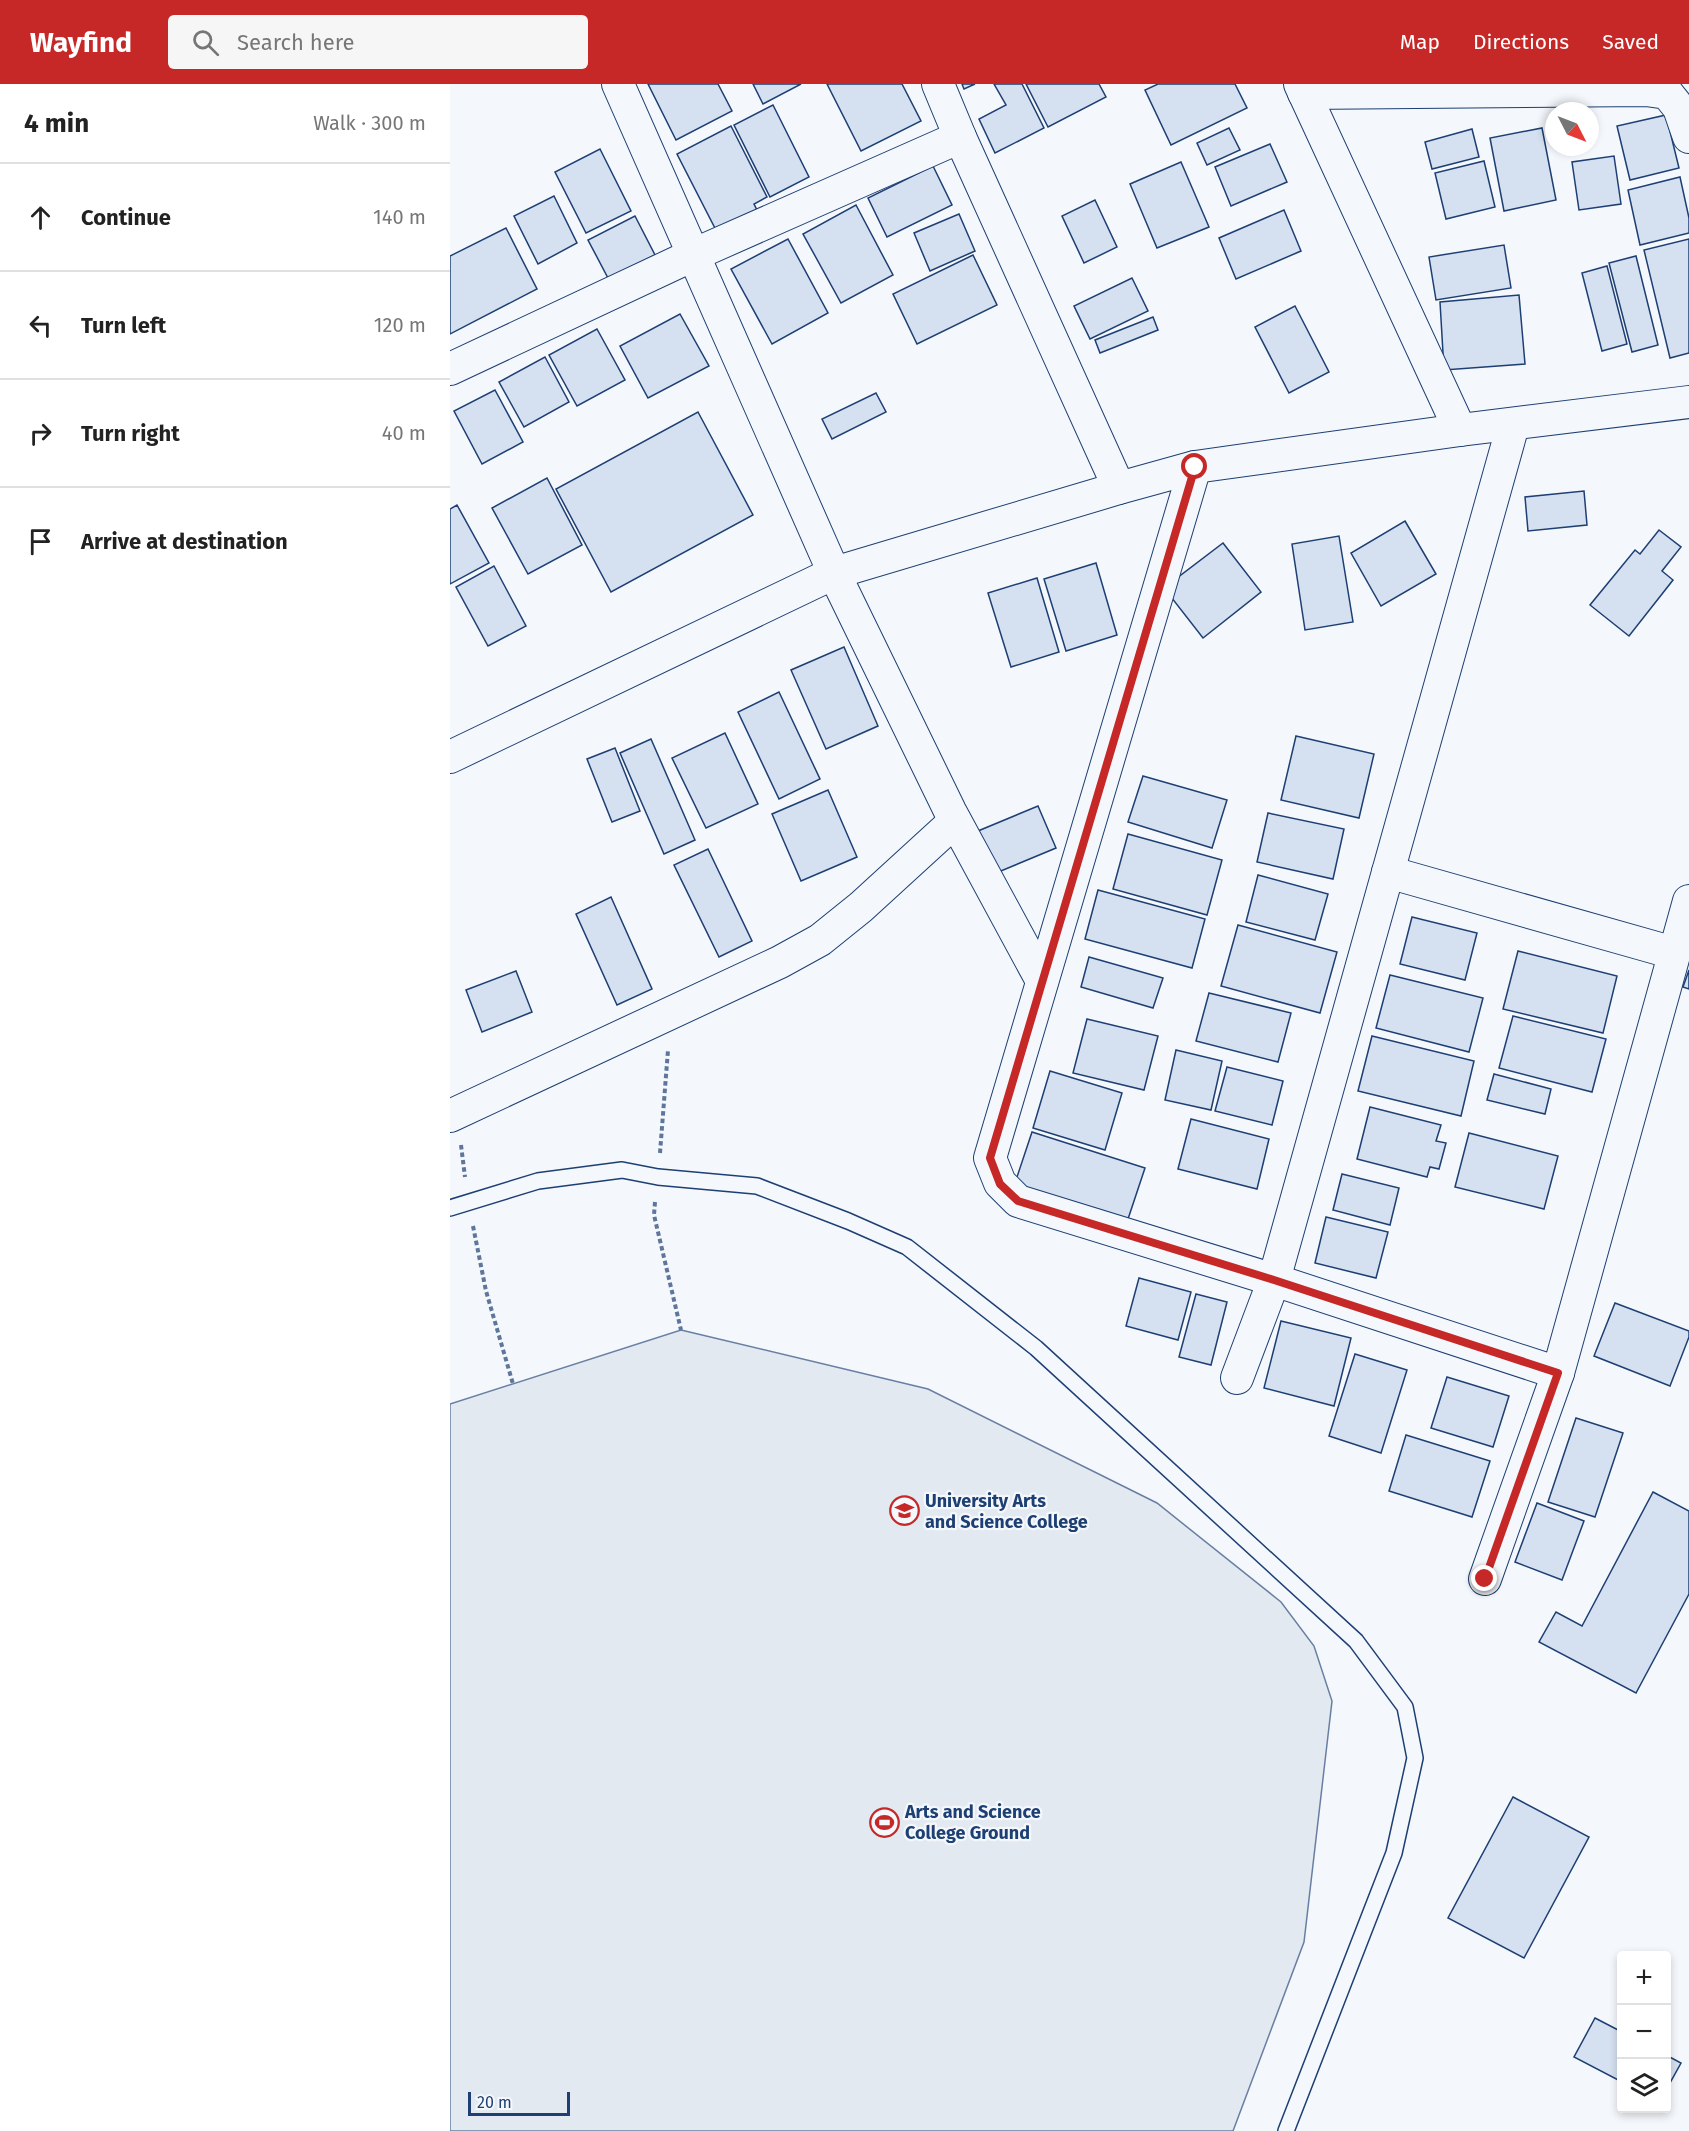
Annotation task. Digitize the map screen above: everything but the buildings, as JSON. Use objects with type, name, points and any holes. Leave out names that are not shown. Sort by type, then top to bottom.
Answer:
[{"type":"street","points":[[618,84],[834,573],[955,820],[1042,981]]},
{"type":"street","points":[[938,84],[1119,488]]},
{"type":"street","points":[[1460,430],[1302,89],[1578,87],[1646,90],[1667,93],[1679,108],[1689,137]]},
{"type":"street","points":[[450,369],[693,255],[960,137]]},
{"type":"street","points":[[450,757],[834,573],[1119,488],[1195,467],[1460,430],[1689,402]]},
{"type":"street","points":[[1237,1378],[1274,1280],[1513,425]]},
{"type":"street","points":[[1195,467],[990,1158],[1000,1184],[1018,1201],[1274,1280],[1558,1373]]},
{"type":"street","points":[[452,1109],[780,962],[820,940],[861,907],[955,820]]},
{"type":"street","points":[[1388,872],[1674,952]]},
{"type":"street","points":[[1485,1579],[1558,1373],[1689,901]]},
{"type":"lane","points":[[450,1208],[538,1181],[622,1170],[658,1177],[757,1186],[848,1221],[907,1247],[1036,1348],[1356,1641],[1405,1707],[1415,1758],[1394,1852],[1286,2131]]},
{"type":"path","points":[[452,1109],[486,1291],[513,1384]]},
{"type":"shaded area","name":"Arts and Science College Ground","points":[[681,1330],[928,1389],[1157,1503],[1281,1602],[1314,1646],[1332,1701],[1304,1942],[1233,2131],[450,2131],[450,1404]]},
{"type":"place","name":"University Arts and Science College","points":[[904,1511]]},
{"type":"place","name":"Arts and Science College Ground","points":[[884,1822]]},
{"type":"route","points":[[1195,467],[990,1158],[1000,1184],[1018,1201],[1274,1280],[1558,1373],[1485,1579]]}]
